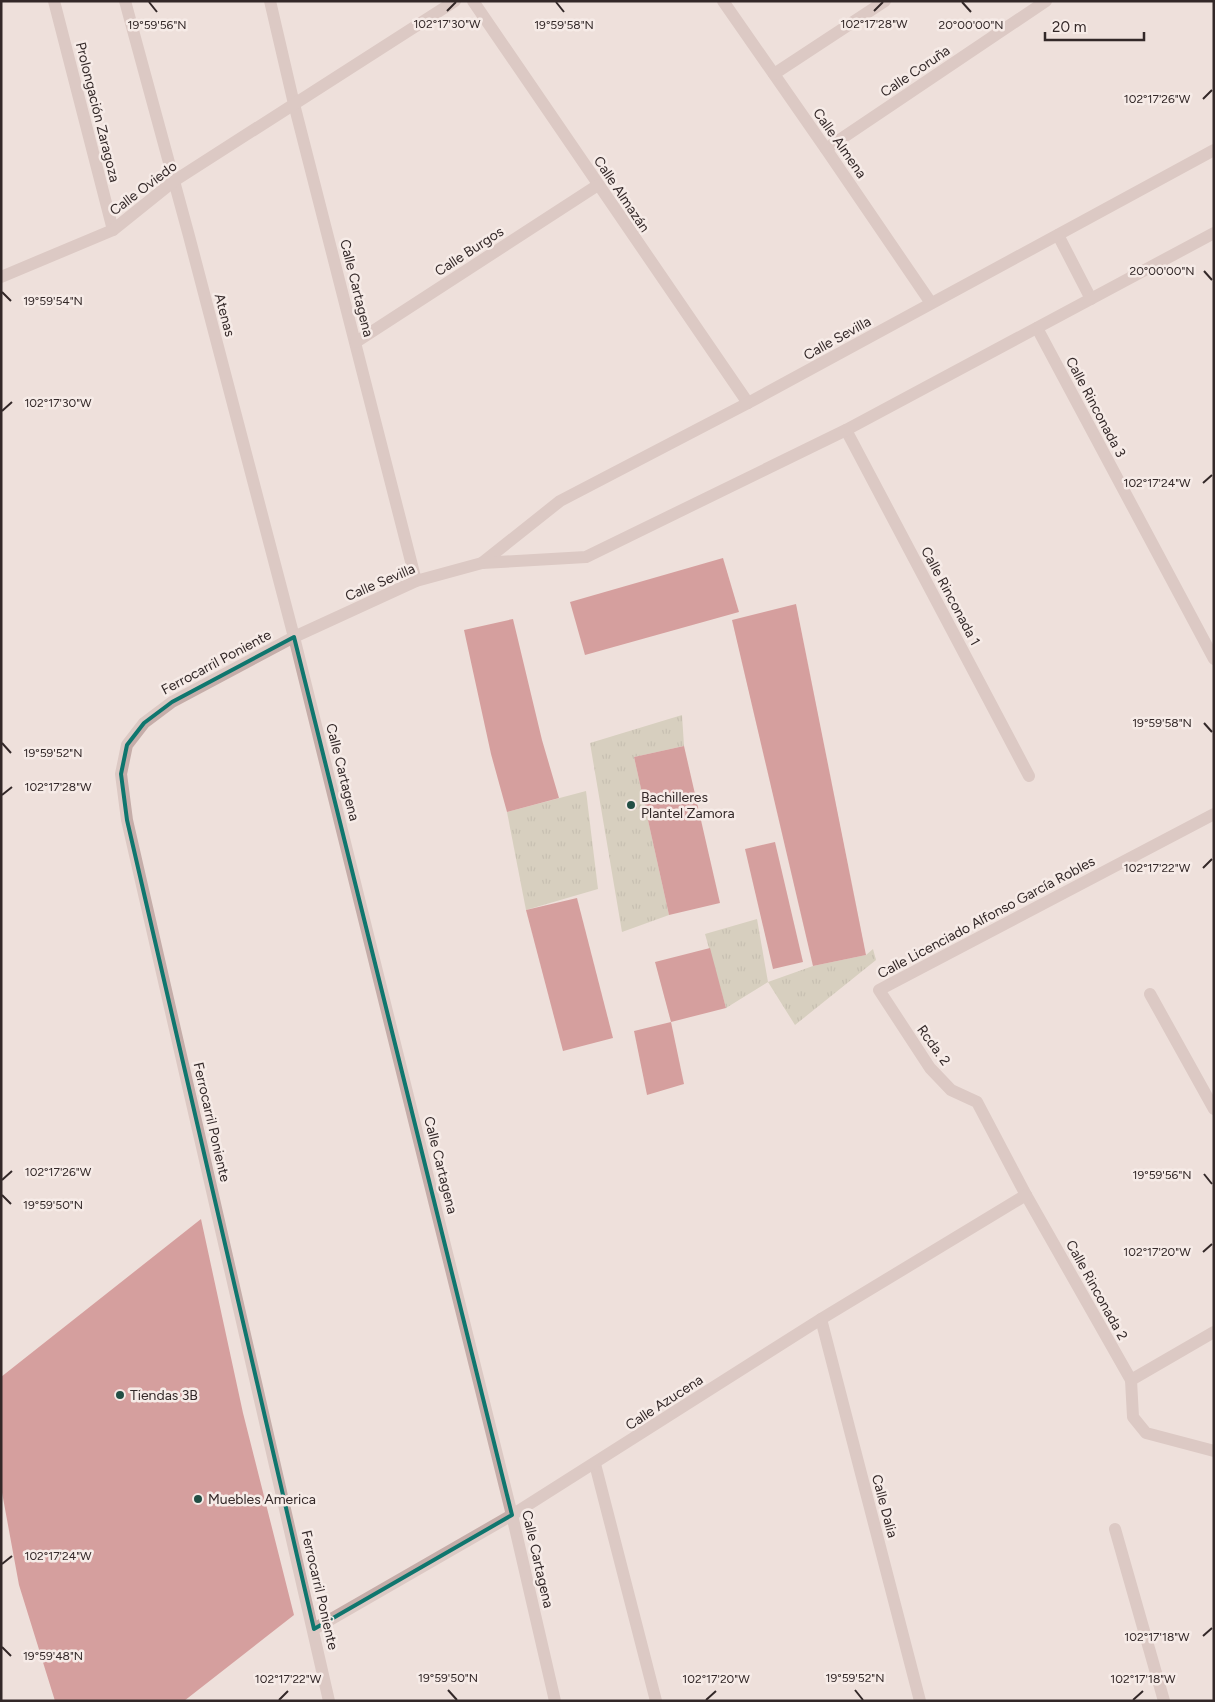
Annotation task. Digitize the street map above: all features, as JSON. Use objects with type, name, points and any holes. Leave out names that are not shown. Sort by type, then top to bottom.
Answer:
[{"type":"street","name":"Prolongación Zaragoza","points":[[54,1],[113,230]]},
{"type":"street","name":"Atenas","points":[[125,1],[294,638]]},
{"type":"street","name":"Calle Cartagena","points":[[270,1],[294,104],[416,581]]},
{"type":"street","name":"Calle Oviedo","points":[[1,278],[113,230],[174,181],[455,1]]},
{"type":"street","name":"Calle Almazán","points":[[473,1],[748,403]]},
{"type":"street","name":"Calle Almena","points":[[723,1],[931,303]]},
{"type":"street","points":[[774,74],[885,1]]},
{"type":"street","name":"Calle Coruña","points":[[826,149],[1046,1]]},
{"type":"street","name":"Calle Sevilla","points":[[482,564],[560,501],[748,403],[1214,150]]},
{"type":"street","name":"Calle Burgos","points":[[356,342],[598,185]]},
{"type":"street","name":"Calle Sevilla","points":[[294,638],[416,581],[482,564],[586,557],[846,430],[1214,233]]},
{"type":"street","points":[[1058,235],[1091,299]]},
{"type":"street","name":"Calle Rinconada 3","points":[[1037,328],[1214,659]]},
{"type":"street","name":"Calle Rinconada 1","points":[[846,430],[1029,776]]},
{"type":"street","name":"Calle Cartagena","points":[[294,638],[512,1515],[555,1701]]},
{"type":"street","name":"Ferrocarril Poniente","points":[[294,638],[172,702],[144,723],[127,745],[121,774],[127,820],[330,1701]]},
{"type":"street","name":"Calle Licenciado Alfonso García Robles","points":[[879,990],[1214,814]]},
{"type":"street","name":"Rcda. 2","points":[[879,990],[930,1068],[951,1090],[978,1102]]},
{"type":"street","points":[[1150,994],[1214,1109]]},
{"type":"street","name":"Calle Rinconada 2","points":[[978,1102],[1026,1195],[1131,1380],[1133,1417],[1146,1433],[1214,1452]]},
{"type":"street","name":"Calle Azucena","points":[[314,1629],[512,1515],[596,1464],[821,1319],[1026,1195]]},
{"type":"street","name":"Calle Dalia","points":[[821,1319],[920,1701]]},
{"type":"street","points":[[1131,1380],[1214,1332]]},
{"type":"street","points":[[596,1464],[656,1701]]},
{"type":"street","points":[[1115,1529],[1164,1701]]},
{"type":"highlighted area","points":[[294,637],[512,1515],[314,1629],[127,820],[121,774],[127,745],[144,723],[172,702]]},
{"type":"green space","points":[[682,715],[684,746],[634,757],[669,915],[622,932],[590,743]]},
{"type":"green space","points":[[586,791],[598,889],[526,910],[507,812]]},
{"type":"green space","points":[[757,919],[768,982],[726,1008],[705,934]]},
{"type":"green space","points":[[873,949],[876,960],[795,1025],[768,982],[813,966],[866,955]]},
{"type":"building","points":[[723,558],[739,612],[585,655],[570,602]]},
{"type":"building","points":[[796,604],[866,955],[813,966],[732,620]]},
{"type":"building","points":[[513,619],[542,740],[559,798],[507,812],[491,754],[464,630]]},
{"type":"building","points":[[684,746],[720,903],[669,915],[634,757]]},
{"type":"building","points":[[775,842],[803,962],[773,969],[745,849]]},
{"type":"building","points":[[577,898],[613,1038],[563,1051],[526,910]]},
{"type":"building","points":[[710,948],[726,1008],[671,1022],[655,962]]},
{"type":"building","points":[[671,1022],[684,1084],[647,1095],[634,1031]]},
{"type":"building","points":[[201,1219],[243,1413],[294,1615],[184,1701],[55,1701],[19,1585],[1,1487],[1,1377]]},
{"type":"place","name":"Bachilleres Plantel Zamora","points":[[631,805]]},
{"type":"place","name":"Tiendas 3B","points":[[120,1395]]},
{"type":"place","name":"Muebles America","points":[[198,1499]]}]
